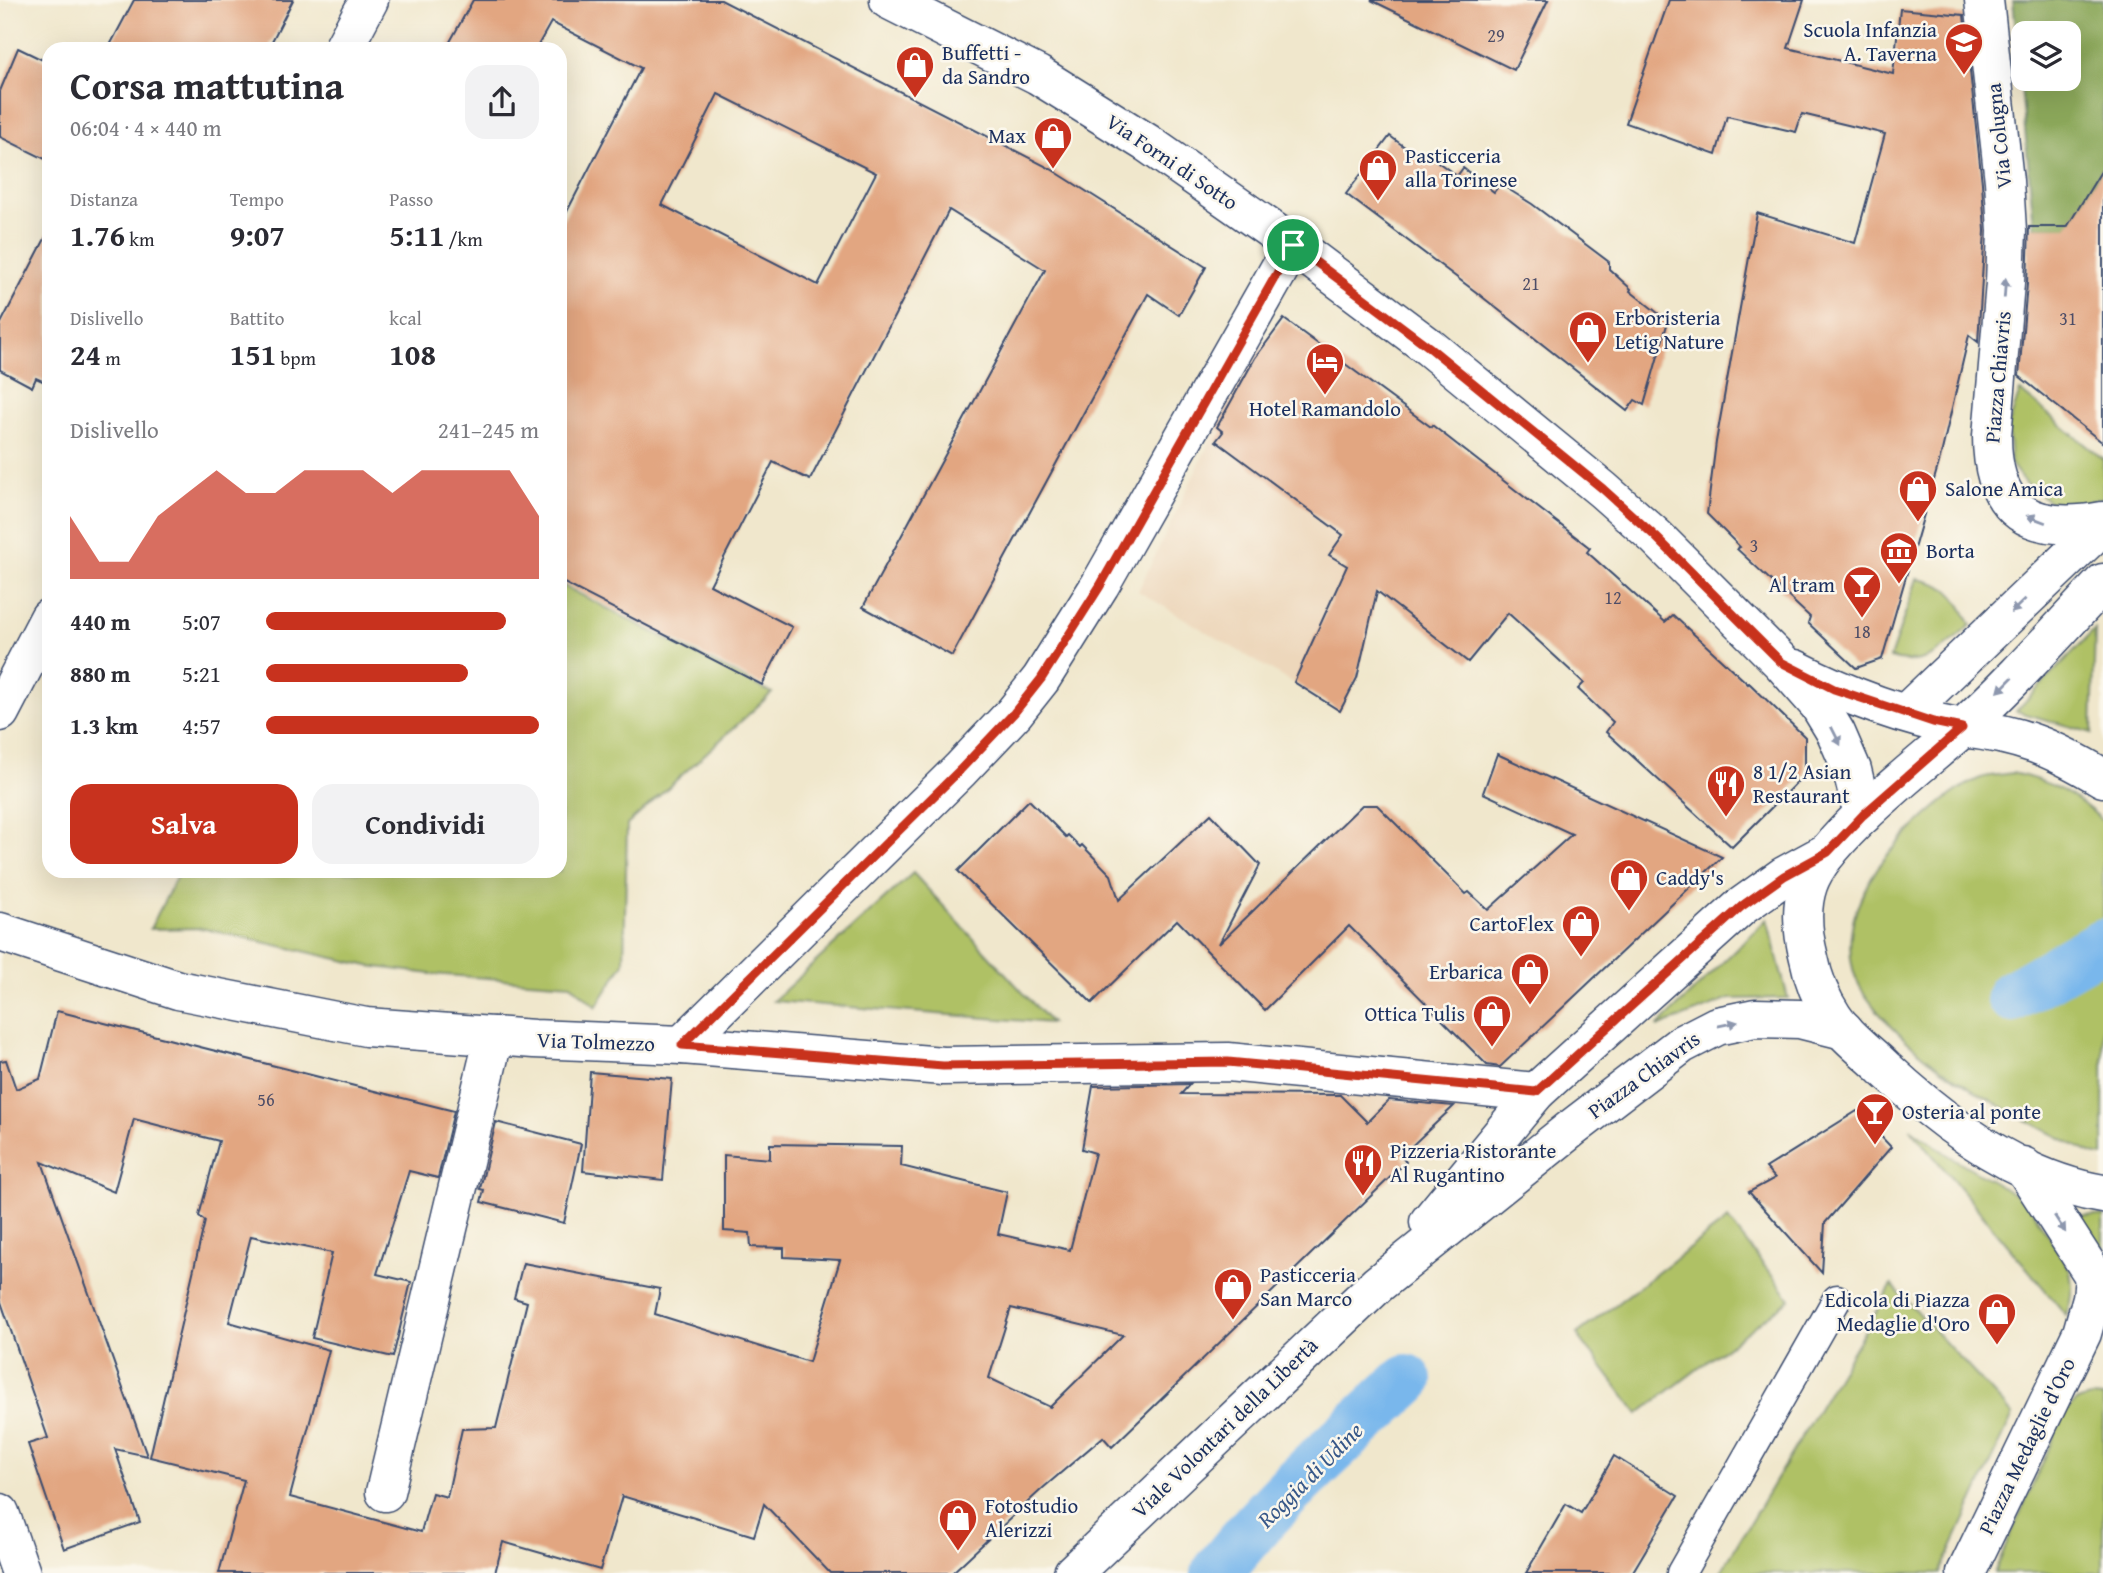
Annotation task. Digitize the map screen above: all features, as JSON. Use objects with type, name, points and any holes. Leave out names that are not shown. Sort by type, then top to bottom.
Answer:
[{"type":"street","points":[[347,42],[369,0]]},
{"type":"street","name":"Via Forni di Sotto","points":[[889,0],[1038,75],[1147,143],[1293,245],[1429,347],[1603,489],[1656,537],[1781,662],[1819,705],[1836,733],[1852,769],[1863,815]]},
{"type":"street","name":"Via Colugna","points":[[1984,0],[2007,231]]},
{"type":"street","name":"Piazza Chiavris","points":[[2007,231],[1992,436],[1995,477],[2004,496],[2016,510],[2030,517],[2057,525],[2103,523]]},
{"type":"street","points":[[682,1045],[960,770],[1014,713],[1041,679],[1100,586],[1293,245]]},
{"type":"street","name":"Piazza Chiavris","points":[[1906,713],[2103,523]]},
{"type":"street","name":"Piazza Chiavris","points":[[2103,583],[1962,728],[1863,815],[1828,852],[1808,885],[1803,924],[1811,971],[1833,1017],[1924,1105],[1960,1131],[2022,1166],[2103,1194]]},
{"type":"street","points":[[0,712],[42,631]]},
{"type":"street","name":"Via Forni di Sotto","points":[[1781,662],[1834,689],[1933,722],[1962,728]]},
{"type":"street","points":[[1962,728],[1994,732],[2037,743],[2103,778]]},
{"type":"street","name":"Piazza Chiavris","points":[[1536,1092],[1742,906],[1784,876],[1828,852]]},
{"type":"street","name":"Via Tolmezzo","points":[[0,932],[178,990],[366,1027],[682,1045],[943,1066],[1228,1062],[1536,1092]]},
{"type":"street","name":"Piazza Chiavris","points":[[1570,1129],[1682,1044],[1717,1026],[1755,1018],[1800,1019],[1844,1030]]},
{"type":"street","points":[[385,1492],[494,1036]]},
{"type":"street","name":"Viale Volontari della Libertà","points":[[1378,1284],[1536,1092]]},
{"type":"street","name":"Viale Volontari della Libertà","points":[[1073,1573],[1378,1284],[1570,1129]]},
{"type":"street","name":"Piazza Medaglie d'Oro","points":[[1966,1573],[2077,1345],[2099,1284],[2022,1166]]},
{"type":"street","points":[[0,1513],[22,1573]]},
{"type":"lane","points":[[1681,1573],[1837,1299]]},
{"type":"shaded area","points":[[1284,319],[1386,552],[1357,678],[1340,711],[1138,591],[1217,427],[1255,358]]},
{"type":"shaded area","points":[[1329,1084],[1391,1098],[1466,1108],[1406,1162]]},
{"type":"green space","points":[[2013,0],[2103,0],[2103,168],[2067,228],[2034,227],[2021,91],[2081,91],[2081,21],[2015,21]]},
{"type":"green space","points":[[2020,391],[2103,459],[2103,498],[2073,505],[2050,502],[2025,483],[2011,464],[2008,427]]},
{"type":"green space","points":[[1917,579],[1938,584],[1951,593],[1971,625],[1944,648],[1924,659],[1903,661],[1890,658]]},
{"type":"green space","points":[[567,588],[772,693],[627,825],[624,963],[596,1007],[571,984],[431,974],[369,966],[201,928],[150,929],[176,878],[567,878]]},
{"type":"green space","points":[[2095,629],[2092,733],[2016,711]]},
{"type":"green space","points":[[2012,773],[2061,790],[2103,821],[2103,1156],[2092,1154],[2007,1110],[1926,1058],[1876,1009],[1860,987],[1853,969],[1851,939],[1857,908],[1870,880],[1887,856],[1906,835],[1956,791],[1981,778]]},
{"type":"green space","points":[[913,873],[1051,1023],[773,1001]]},
{"type":"green space","points":[[1767,919],[1788,998],[1730,999],[1657,1027]]},
{"type":"green space","points":[[1910,1128],[2029,1205],[2070,1270],[2072,1286],[2066,1315]]},
{"type":"green space","points":[[2072,1215],[2103,1216],[2103,1265]]},
{"type":"green space","points":[[1728,1219],[1790,1299],[1638,1414],[1577,1334]]},
{"type":"green space","points":[[1892,1285],[2013,1415],[1940,1573],[1720,1573]]},
{"type":"green space","points":[[2090,1397],[2103,1398],[2103,1573],[1994,1573],[2065,1411],[2077,1401]]},
{"type":"building","points":[[134,0],[293,0],[272,42],[112,42]]},
{"type":"building","points":[[473,0],[721,0],[1051,169],[1206,267],[1179,315],[1148,294],[952,656],[863,607],[1045,270],[949,210],[810,480],[773,462],[710,585],[792,627],[762,685],[567,585],[567,211],[641,68],[551,22],[540,42],[450,42]],"holes":[[[718,94],[876,173],[818,285],[662,205]]]},
{"type":"building","points":[[1371,0],[1548,0],[1514,70]]},
{"type":"building","points":[[1669,0],[1804,0],[1788,48],[1893,74],[1900,9],[1964,15],[1985,231],[1978,342],[1969,335],[1940,459],[1882,659],[1856,668],[1808,623],[1810,617],[1737,549],[1740,547],[1707,514],[1716,442],[1757,213],[1855,243],[1885,134],[1802,114],[1796,132],[1727,116],[1716,155],[1626,123]]},
{"type":"building","points":[[18,48],[42,60],[42,158],[0,137],[0,91]]},
{"type":"building","points":[[1390,136],[1422,160],[1427,154],[1457,176],[1463,168],[1494,192],[1500,184],[1532,204],[1609,262],[1609,269],[1631,289],[1630,291],[1668,321],[1644,405],[1635,400],[1627,411],[1346,194]]},
{"type":"building","points":[[2103,168],[2103,443],[2019,376],[2029,227],[2067,227]]},
{"type":"building","points":[[42,244],[42,381],[36,378],[32,387],[0,370],[0,325]]},
{"type":"building","points":[[1284,319],[1431,427],[1432,425],[1590,548],[1587,552],[1665,622],[1673,615],[1805,737],[1805,774],[1732,847],[1606,732],[1613,722],[1578,689],[1584,683],[1508,613],[1468,662],[1377,591],[1357,678],[1340,711],[1294,682],[1347,566],[1329,555],[1343,535],[1216,441],[1223,432],[1217,427],[1255,358]]},
{"type":"building","points":[[1497,754],[1722,857],[1500,1067],[1487,1065],[1349,926],[1265,1010],[1177,920],[1092,1003],[958,871],[1029,800],[1066,837],[1068,835],[1080,847],[1082,845],[1111,875],[1119,900],[1211,814],[1260,865],[1219,944],[1362,805],[1377,805],[1466,894],[1469,892],[1488,910],[1572,834],[1483,793]]},
{"type":"building","points":[[57,1011],[454,1111],[438,1178],[409,1171],[377,1274],[411,1282],[393,1357],[312,1338],[332,1253],[251,1236],[229,1322],[329,1350],[290,1497],[421,1532],[432,1493],[447,1497],[462,1429],[496,1428],[527,1302],[514,1298],[523,1263],[660,1289],[655,1314],[809,1362],[840,1260],[784,1257],[784,1248],[751,1247],[750,1233],[724,1231],[724,1155],[770,1159],[770,1144],[902,1146],[901,1166],[1007,1192],[998,1234],[1070,1250],[1095,1153],[1082,1149],[1093,1086],[1190,1084],[1181,1094],[1340,1095],[1367,1122],[1389,1100],[1454,1106],[1401,1156],[1406,1162],[1112,1447],[1103,1437],[1043,1488],[952,1573],[830,1573],[764,1504],[754,1536],[622,1496],[600,1570],[503,1542],[495,1573],[219,1573],[244,1480],[150,1457],[205,1221],[199,1216],[219,1141],[134,1119],[114,1192],[42,1162],[147,1456],[115,1449],[140,1522],[64,1549],[28,1444],[48,1438],[0,1299],[0,1061],[6,1060],[16,1089],[40,1079]],"holes":[[[1011,1308],[1123,1335],[1050,1407],[989,1378]]]},
{"type":"building","points":[[590,1072],[672,1079],[663,1180],[583,1171]]},
{"type":"building","points":[[1857,1111],[1891,1147],[1825,1223],[1822,1273],[1749,1192],[1775,1178],[1766,1168]]},
{"type":"building","points":[[496,1122],[581,1144],[564,1223],[481,1202],[484,1190],[480,1189]]},
{"type":"building","points":[[1614,1456],[1678,1496],[1632,1573],[1526,1573],[1566,1504],[1581,1513]]},
{"type":"waterway","name":"Roggia di Udine","points":[[2012,996],[2103,944]]},
{"type":"waterway","name":"Roggia di Udine","points":[[1217,1573],[1283,1497],[1407,1380]]},
{"type":"place","name":"Scuola Infanzia A. Taverna","points":[[1964,76]]},
{"type":"place","name":"Buffetti - da Sandro","points":[[915,99]]},
{"type":"place","name":"Max","points":[[1053,170]]},
{"type":"place","name":"Pasticceria alla Torinese","points":[[1378,202]]},
{"type":"place","name":"Erboristeria Letig Nature","points":[[1588,364]]},
{"type":"place","name":"Hotel Ramandolo","points":[[1325,396]]},
{"type":"place","name":"Salone Amica","points":[[1918,523]]},
{"type":"place","name":"Borta","points":[[1899,585]]},
{"type":"place","name":"Al tram","points":[[1862,619]]},
{"type":"place","name":"8 1/2 Asian Restaurant","points":[[1726,818]]},
{"type":"place","name":"Caddy's","points":[[1629,912]]},
{"type":"place","name":"CartoFlex","points":[[1581,958]]},
{"type":"place","name":"Erbarica","points":[[1530,1006]]},
{"type":"place","name":"Ottica Tulis","points":[[1492,1048]]},
{"type":"place","name":"Osteria al ponte","points":[[1875,1146]]},
{"type":"place","name":"Pizzeria Ristorante Al Rugantino","points":[[1363,1197]]},
{"type":"place","name":"Pasticceria San Marco","points":[[1233,1321]]},
{"type":"place","name":"Edicola di Piazza Medaglie d'Oro","points":[[1997,1346]]},
{"type":"place","name":"Fotostudio Alerizzi","points":[[958,1552]]},
{"type":"route","points":[[1293,245],[1429,347],[1603,489],[1656,537],[1781,662],[1834,689],[1933,722],[1962,728],[1863,815],[1828,852],[1784,876],[1742,906],[1536,1092],[1228,1062],[943,1066],[682,1045],[897,835],[1014,713],[1041,679],[1100,586],[1293,245]]}]
